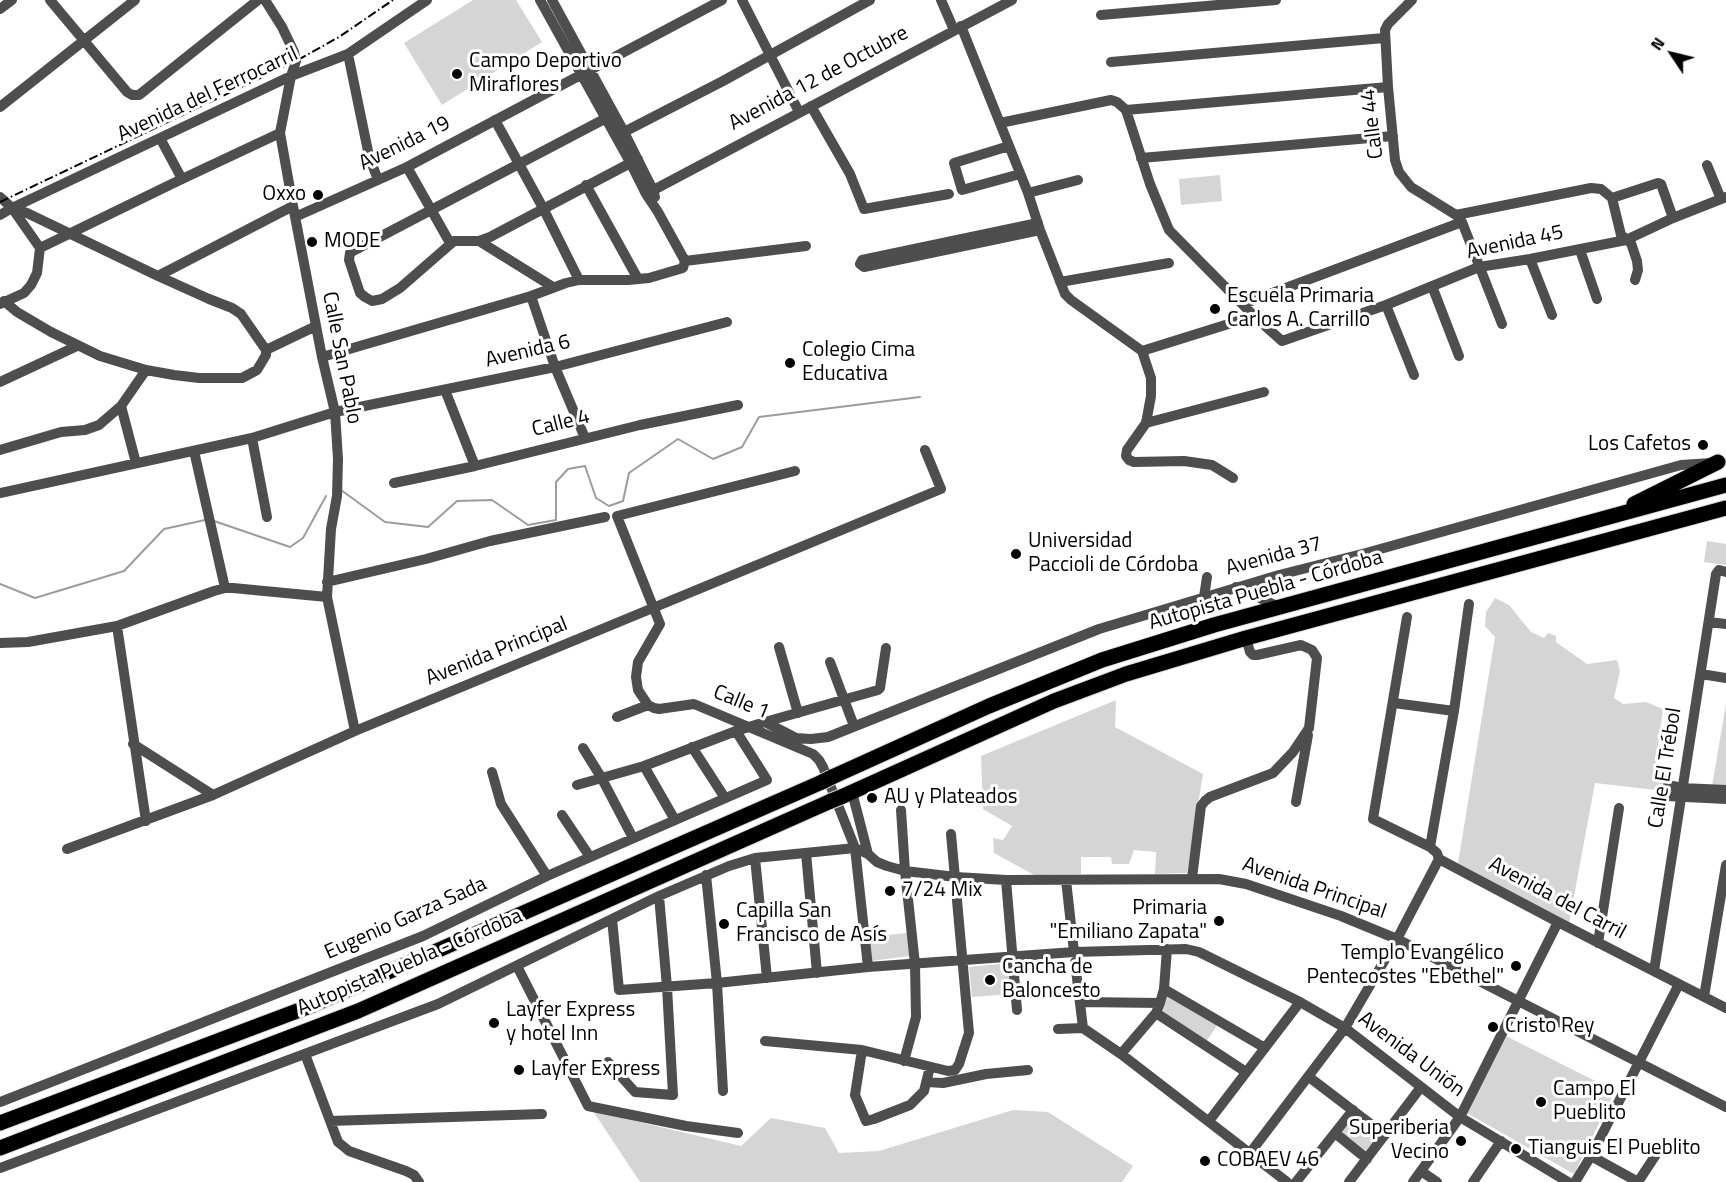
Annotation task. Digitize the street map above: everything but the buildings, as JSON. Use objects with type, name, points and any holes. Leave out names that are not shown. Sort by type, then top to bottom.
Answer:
[{"type":"highway","points":[[1600,521],[1718,462]]},
{"type":"highway","name":"Autopista Puebla - Córdoba","points":[[0,1123],[313,1005],[989,706],[1102,660],[1192,632],[1726,485]]},
{"type":"highway","name":"Autopista Puebla - Córdoba","points":[[0,1148],[358,1011],[1054,701],[1126,674],[1246,638],[1726,507]]},
{"type":"street","points":[[0,9],[12,0]]},
{"type":"street","points":[[50,0],[127,92],[132,95],[139,95],[258,0]]},
{"type":"street","points":[[0,107],[135,0]]},
{"type":"street","name":"Calle San Pablo","points":[[265,0],[282,27],[296,61],[280,134],[322,357],[335,412],[338,459],[337,496],[331,529],[327,597],[355,731]]},
{"type":"street","name":"Avenida del Ferrocarril","points":[[0,215],[291,76],[348,54],[428,0]]},
{"type":"street","points":[[540,0],[610,116],[685,261]]},
{"type":"street","points":[[552,0],[586,73]]},
{"type":"street","name":"Avenida 19","points":[[158,276],[294,212],[378,180],[407,166],[722,0]]},
{"type":"street","points":[[742,0],[799,112]]},
{"type":"street","points":[[624,132],[770,56],[870,0]]},
{"type":"street","points":[[941,0],[957,28],[1000,123],[1065,294],[1142,351],[1149,369],[1152,387],[1149,413],[1146,423],[1127,450],[1126,456],[1134,462],[1184,461],[1212,465],[1233,478]]},
{"type":"street","name":"Avenida 12 de Octubre","points":[[650,192],[1012,0]]},
{"type":"street","points":[[1101,15],[1276,0]]},
{"type":"street","points":[[1111,62],[1384,38],[1388,24],[1412,0]]},
{"type":"street","name":"Calle 44","points":[[1384,38],[1392,136],[1399,172],[1411,187],[1459,219]]},
{"type":"street","points":[[348,54],[369,156],[378,180]]},
{"type":"street","points":[[1126,110],[1388,87]]},
{"type":"street","points":[[1000,123],[1111,100],[1117,102],[1126,110],[1168,230],[1254,316],[1142,351]]},
{"type":"street","points":[[811,106],[850,174],[864,209],[949,194]]},
{"type":"street","points":[[610,116],[624,132],[634,160]]},
{"type":"street","points":[[610,116],[353,251],[349,260],[360,293],[372,301],[382,299],[400,288],[450,243],[460,240],[478,241],[490,237],[634,160]]},
{"type":"street","points":[[495,120],[579,280]]},
{"type":"street","points":[[40,248],[280,134]]},
{"type":"street","points":[[1141,158],[1392,136]]},
{"type":"street","points":[[160,138],[182,179]]},
{"type":"street","points":[[1009,146],[954,163],[963,190],[1020,174]]},
{"type":"street","points":[[1707,165],[1724,198]]},
{"type":"street","points":[[407,166],[430,211],[450,243]]},
{"type":"street","points":[[1028,193],[1078,180]]},
{"type":"street","points":[[1612,198],[1658,183],[1661,184],[1673,218]]},
{"type":"street","points":[[586,185],[638,279]]},
{"type":"street","points":[[1243,304],[1459,219],[1591,188],[1601,189],[1612,198],[1621,235],[1631,243],[1637,261],[1638,270],[1635,280]]},
{"type":"street","points":[[0,197],[12,208],[40,248],[37,273],[31,285],[24,293],[2,302]]},
{"type":"street","name":"Avenida 45","points":[[1254,316],[1282,341],[1386,304],[1479,267],[1626,240],[1724,198]]},
{"type":"street","points":[[2,302],[77,346],[100,356],[146,370],[199,378],[242,378],[257,370],[266,355],[266,350],[241,314],[232,308],[12,208]]},
{"type":"street","points":[[1459,219],[1502,324]]},
{"type":"street","points":[[1039,227],[864,267],[860,264],[862,260],[1039,227]]},
{"type":"street","points":[[478,241],[553,287]]},
{"type":"street","points":[[685,261],[806,246]]},
{"type":"street","points":[[1580,250],[1597,299]]},
{"type":"street","points":[[1530,259],[1552,315]]},
{"type":"street","points":[[322,357],[579,280],[638,279],[682,268],[685,261]]},
{"type":"street","points":[[1060,282],[1169,263]]},
{"type":"street","points":[[1432,286],[1459,356]]},
{"type":"street","points":[[531,296],[555,367],[585,438]]},
{"type":"street","points":[[1386,304],[1414,375]]},
{"type":"street","name":"Avenida 6","points":[[0,493],[252,438],[335,412],[555,367],[728,322]]},
{"type":"street","points":[[266,350],[316,326]]},
{"type":"street","points":[[0,382],[77,346]]},
{"type":"street","points":[[0,450],[61,432],[85,430],[99,425],[121,406],[146,370]]},
{"type":"street","points":[[445,390],[475,466]]},
{"type":"street","points":[[1146,423],[1264,392]]},
{"type":"street","name":"Calle 4","points":[[394,483],[475,466],[640,425],[738,405]]},
{"type":"street","points":[[121,406],[136,463]]},
{"type":"street","points":[[252,438],[267,517]]},
{"type":"street","name":"Avenida Principal","points":[[67,849],[213,795],[355,731],[941,489],[925,450]]},
{"type":"street","points":[[194,451],[225,588]]},
{"type":"street","name":"Avenida 37","points":[[765,722],[796,738],[828,737],[1099,628],[1236,587],[1681,465],[1718,462]]},
{"type":"street","points":[[327,582],[426,559],[490,541],[611,517],[795,471]]},
{"type":"street","points":[[611,517],[660,624],[638,662],[636,677],[638,690],[648,705],[617,717]]},
{"type":"street","name":"Calle El Trébol","points":[[1654,971],[1709,622],[1721,572]]},
{"type":"street","points":[[1204,597],[1207,577]]},
{"type":"street","points":[[1236,587],[1279,608]]},
{"type":"street","points":[[0,643],[28,642],[117,626],[225,588],[327,597]]},
{"type":"street","points":[[1430,847],[1455,711],[1469,604]]},
{"type":"street","points":[[1407,617],[1394,703],[1455,711]]},
{"type":"street","points":[[1709,622],[1726,624]]},
{"type":"street","points":[[117,626],[146,820]]},
{"type":"street","points":[[1246,638],[1253,655],[1301,645],[1312,650],[1317,658],[1309,728],[1296,802]]},
{"type":"street","points":[[779,647],[798,713]]},
{"type":"street","points":[[577,785],[644,766],[736,731],[880,688],[886,648]]},
{"type":"street","points":[[830,662],[854,726]]},
{"type":"street","points":[[1701,675],[1726,678]]},
{"type":"street","name":"Avenida del Carril","points":[[1394,703],[1373,819],[1430,847],[1437,853],[1439,859],[1726,1008]]},
{"type":"street","name":"Calle 1","points":[[648,705],[659,709],[694,704],[813,754],[819,760],[855,848],[868,967]]},
{"type":"street","points":[[1192,878],[1201,806],[1210,797],[1273,773],[1293,752],[1309,728]]},
{"type":"street","name":"Eugenio Garza Sada","points":[[0,1102],[423,936],[547,876],[767,780],[736,731]]},
{"type":"street","points":[[134,744],[213,795]]},
{"type":"street","points":[[692,747],[725,798]]},
{"type":"street","points":[[583,748],[633,838]]},
{"type":"street","points":[[644,766],[675,820]]},
{"type":"street","points":[[492,772],[501,804],[547,876]]},
{"type":"street","points":[[1667,790],[1726,799]]},
{"type":"street","points":[[1682,792],[1726,790]]},
{"type":"street","points":[[841,796],[868,854]]},
{"type":"street","points":[[1598,943],[1619,808]]},
{"type":"street","points":[[901,810],[915,964],[916,1017],[904,1062]]},
{"type":"street","points":[[562,815],[590,857]]},
{"type":"street","points":[[765,1041],[862,1050],[904,1062],[948,1071],[955,1070],[969,1033],[951,834]]},
{"type":"street","points":[[0,1168],[438,1004],[658,896],[729,866],[755,858],[855,848]]},
{"type":"street","name":"Avenida Principal","points":[[855,848],[868,854],[877,862],[905,871],[956,877],[1006,880],[1192,878],[1219,879],[1246,884],[1341,916],[1397,939],[1726,1107]]},
{"type":"street","points":[[806,853],[817,973]]},
{"type":"street","points":[[755,858],[766,978]]},
{"type":"street","points":[[1250,1153],[1345,1028],[1397,939],[1439,859]]},
{"type":"street","points":[[1704,997],[1726,866]]},
{"type":"street","points":[[706,875],[717,983],[723,1091]]},
{"type":"street","points":[[1006,880],[1017,1010]]},
{"type":"street","points":[[1066,880],[1082,1002],[1083,1028]]},
{"type":"street","points":[[608,1062],[635,1092],[673,1095],[667,987],[658,896]]},
{"type":"street","name":"Avenida Unión","points":[[612,919],[619,990],[963,960],[1075,957],[1167,949],[1199,952],[1300,1002],[1345,1028],[1460,1117],[1569,1182]]},
{"type":"street","points":[[1413,1182],[1460,1117],[1558,922]]},
{"type":"street","points":[[1121,1054],[1158,1008],[1164,989],[1167,949]]},
{"type":"street","points":[[517,966],[588,1107],[686,1126],[738,1133]]},
{"type":"street","points":[[1575,1182],[1591,1156],[1679,984]]},
{"type":"street","points":[[1164,989],[1265,1048]]},
{"type":"street","points":[[1082,1002],[1158,1008],[1246,1072]]},
{"type":"street","points":[[1209,1121],[1300,1002]]},
{"type":"street","points":[[1058,1029],[1083,1028],[1121,1054],[1287,1182]]},
{"type":"street","points":[[862,1050],[855,1095],[866,1121],[910,1105],[924,1091],[930,1067]]},
{"type":"street","points":[[305,1054],[338,1142],[349,1151],[406,1171],[414,1175],[419,1182]]},
{"type":"street","points":[[927,1082],[943,1083],[986,1074],[1028,1070]]},
{"type":"street","points":[[1309,1077],[1385,1135]]},
{"type":"street","points":[[1349,1182],[1421,1087]]},
{"type":"street","points":[[1296,1182],[1353,1110]]},
{"type":"street","points":[[330,1121],[542,1114]]},
{"type":"street","points":[[1335,1133],[1367,1159]]},
{"type":"street","points":[[1473,1182],[1501,1141]]},
{"type":"street","points":[[1591,1156],[1638,1182],[1659,1150]]},
{"type":"street","points":[[1421,1171],[1437,1182]]},
{"type":"shaded area","name":"Campo Deportivo Miraflores","points":[[473,0],[516,0],[542,42],[442,105],[404,43]]},
{"type":"shaded area","points":[[1220,175],[1222,201],[1181,205],[1179,179]]},
{"type":"shaded area","points":[[1707,541],[1726,544],[1726,565],[1704,562]]},
{"type":"shaded area","points":[[1495,598],[1509,605],[1531,632],[1544,638],[1548,633],[1556,636],[1556,642],[1587,664],[1617,660],[1620,671],[1614,698],[1623,704],[1646,702],[1663,709],[1655,769],[1668,773],[1665,791],[1595,783],[1569,923],[1458,863],[1495,637],[1485,626],[1486,612]]},
{"type":"shaded area","points":[[1116,700],[1115,727],[1203,774],[1187,873],[1155,874],[1156,852],[1134,850],[1129,864],[1112,864],[1111,857],[1081,857],[1081,874],[1034,875],[994,853],[993,838],[1003,840],[1012,826],[983,809],[981,756]]},
{"type":"shaded area","points":[[1726,704],[1726,787],[1712,786]]},
{"type":"shaded area","points":[[907,933],[910,956],[871,961],[869,937]]},
{"type":"shaded area","name":"Cancha de Baloncesto","points":[[1009,963],[1012,994],[972,997],[969,967]]},
{"type":"shaded area","points":[[1168,995],[1218,1024],[1206,1042],[1162,1013]]},
{"type":"shaded area","name":"Campo El Pueblito","points":[[1506,1036],[1615,1091],[1574,1174],[1467,1113]]},
{"type":"shaded area","points":[[1013,1110],[1048,1112],[1133,1166],[1122,1182],[640,1182],[593,1111],[741,1146],[771,1118],[825,1128],[839,1153],[879,1151]]},
{"type":"shaded area","points":[[1355,1116],[1381,1136],[1366,1154],[1340,1134]]},
{"type":"waterway","points":[[341,490],[385,522],[428,527],[457,501],[492,500],[528,525],[556,520],[556,482],[568,469],[585,466],[596,498],[609,506],[623,501],[629,473],[678,439],[713,459],[742,447],[759,417],[920,397]]},
{"type":"waterway","points":[[214,521],[290,547],[303,538],[326,496]]},
{"type":"waterway","points":[[0,584],[35,598],[124,571],[164,529],[205,520]]},
{"type":"railway","points":[[0,202],[296,61],[339,37],[393,0]]},
{"type":"place","name":"Campo Deportivo Miraflores","points":[[457,74]]},
{"type":"place","name":"Oxxo","points":[[318,195]]},
{"type":"place","name":"MODE","points":[[312,242]]},
{"type":"place","name":"Escuela Primaria Carlos A. Carrillo","points":[[1215,309]]},
{"type":"place","name":"Colegio Cima Educativa","points":[[790,363]]},
{"type":"place","name":"Los Cafetos","points":[[1703,445]]},
{"type":"place","name":"Universidad Paccioli de Córdoba","points":[[1016,554]]},
{"type":"place","name":"AU y Plateados","points":[[872,798]]},
{"type":"place","name":"7/24 Mix","points":[[890,891]]},
{"type":"place","name":"Primaria \"Emiliano Zapata\"","points":[[1219,921]]},
{"type":"place","name":"Capilla San Francisco de Asís","points":[[724,924]]},
{"type":"place","name":"Templo Evangélico Pentecostes \"Ebethel\"","points":[[1516,966]]},
{"type":"place","name":"Cancha de Baloncesto","points":[[990,980]]},
{"type":"place","name":"Layfer Express y hotel Inn","points":[[494,1023]]},
{"type":"place","name":"Cristo Rey","points":[[1493,1027]]},
{"type":"place","name":"Layfer Express","points":[[519,1070]]},
{"type":"place","name":"Campo El Pueblito","points":[[1541,1102]]},
{"type":"place","name":"Superiberia Vecino","points":[[1461,1141]]},
{"type":"place","name":"Tianguis El Pueblito","points":[[1516,1149]]},
{"type":"place","name":"COBAEV 46","points":[[1205,1161]]}]
